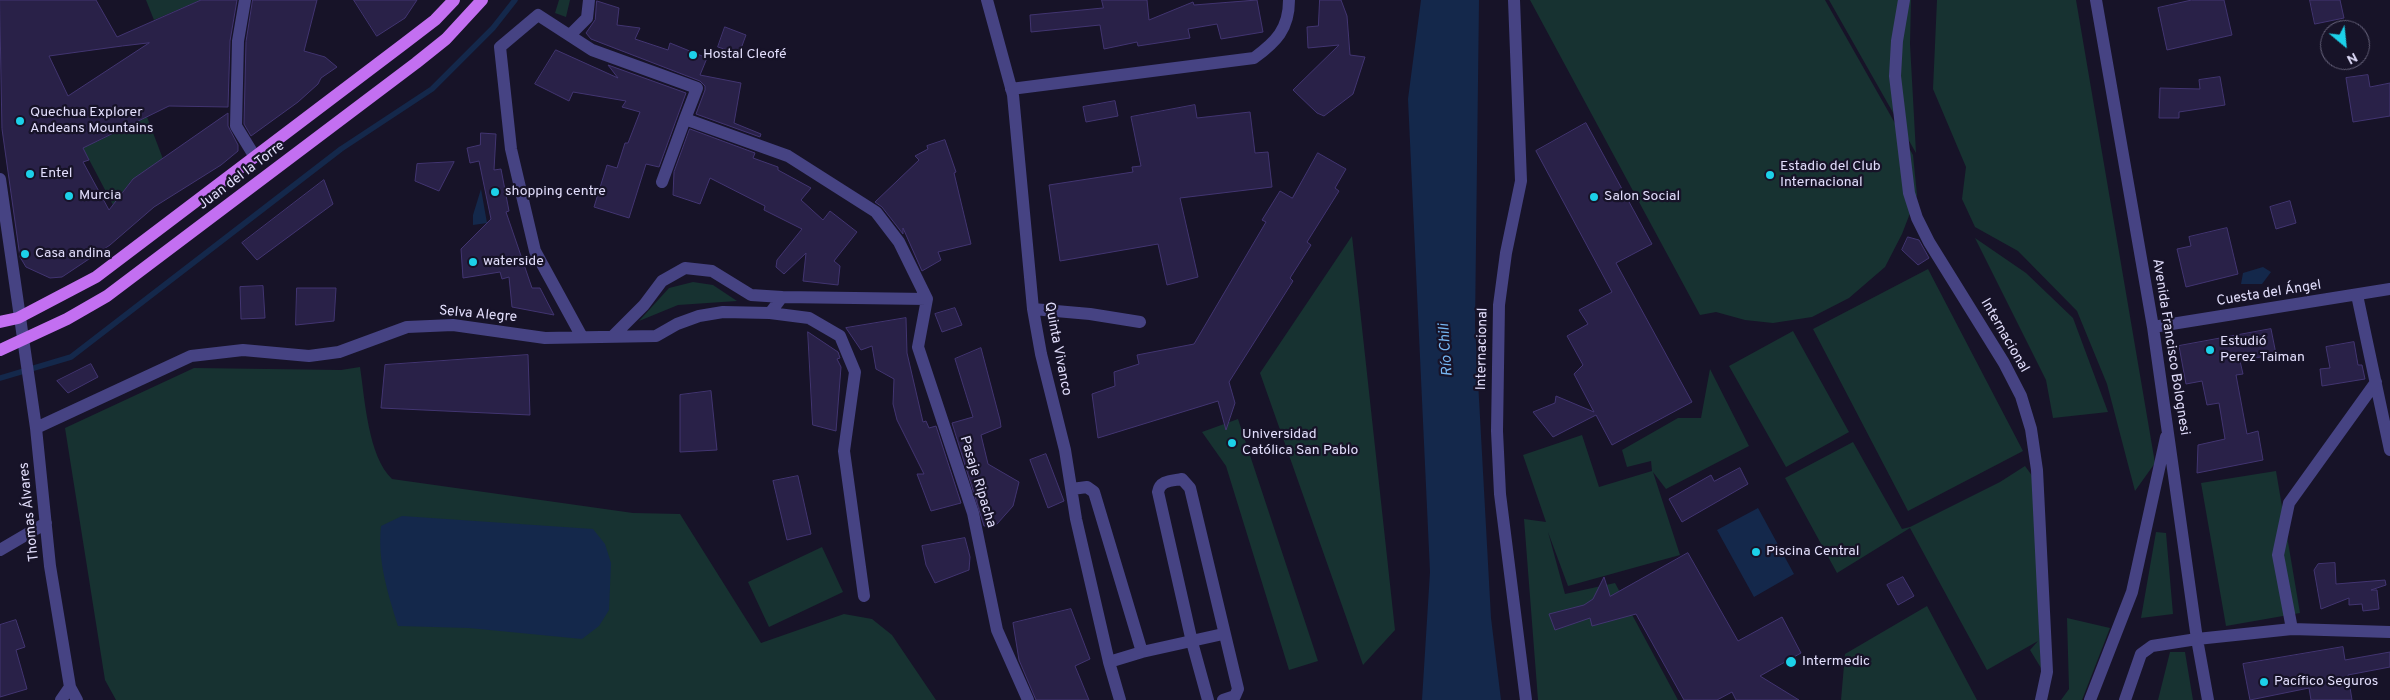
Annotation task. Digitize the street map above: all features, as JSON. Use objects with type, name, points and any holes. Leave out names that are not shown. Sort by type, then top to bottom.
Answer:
[{"type":"main road","name":"Juan del la Torre","points":[[0,322],[18,318],[96,277],[427,25],[454,0]]},
{"type":"main road","name":"Juan del la Torre","points":[[0,350],[67,319],[107,296],[446,39],[482,0]]},
{"type":"street","points":[[245,0],[238,41],[236,126],[255,156]]},
{"type":"street","points":[[570,35],[587,18],[589,0]]},
{"type":"street","name":"Quinta Vivanco","points":[[988,0],[1011,89],[1033,309],[1041,354],[1072,489],[1076,519],[1109,662],[1120,700]]},
{"type":"street","points":[[1011,89],[1254,58],[1273,44],[1285,27],[1289,0]]},
{"type":"street","name":"Internacional","points":[[1514,0],[1521,181],[1506,253],[1499,305],[1497,431],[1500,494],[1526,700]]},
{"type":"street","name":"Internacional","points":[[1904,0],[1897,42],[1895,76],[1909,193],[1917,218],[1929,242],[2004,363],[2021,396],[2031,429],[2037,470],[2047,672],[2041,700]]},
{"type":"street","name":"Avenida Francisco Bolognesi","points":[[2096,0],[2153,327],[2197,639],[2208,700]]},
{"type":"street","points":[[582,337],[535,251],[511,149],[500,47],[538,15],[592,50],[697,88],[662,182]]},
{"type":"street","points":[[612,337],[644,304],[662,281],[685,268],[712,271],[751,295],[927,299],[899,242],[876,212],[788,156],[685,119]]},
{"type":"street","name":"Thomas Álvares","points":[[0,179],[18,318],[36,428],[50,566],[70,687],[77,700]]},
{"type":"street","name":"Cuesta del Ángel","points":[[2153,327],[2390,289]]},
{"type":"street","points":[[2357,295],[2390,450]]},
{"type":"street","points":[[770,313],[782,297]]},
{"type":"street","name":"Pasaje Ripacha","points":[[927,299],[918,347],[973,513],[997,630],[1028,700]]},
{"type":"street","points":[[1033,309],[1140,322]]},
{"type":"street","name":"Selva Alegre","points":[[36,428],[191,356],[243,350],[309,356],[339,352],[407,327],[453,325],[545,338],[612,337],[656,336],[677,324],[699,316],[723,312],[770,313],[809,318],[840,336],[855,372],[844,451],[864,596]]},
{"type":"street","points":[[2292,629],[2278,555],[2290,503],[2376,382]]},
{"type":"street","points":[[2090,700],[2132,592],[2168,428]]},
{"type":"street","points":[[1208,700],[1192,642],[1158,492],[1160,484],[1182,479],[1190,488],[1223,634],[1238,689],[1234,696],[1223,700]]},
{"type":"street","points":[[1072,489],[1087,487],[1094,492],[1142,652]]},
{"type":"street","points":[[0,550],[46,523]]},
{"type":"street","points":[[2125,700],[2141,654],[2152,646],[2197,639],[2292,629],[2390,632]]},
{"type":"street","points":[[1109,662],[1142,652],[1223,634]]},
{"type":"street","points":[[61,700],[70,687]]},
{"type":"green space","points":[[146,0],[201,0],[154,20]]},
{"type":"green space","points":[[559,0],[570,0],[566,17],[555,13]]},
{"type":"green space","name":"Estadio del Club Internacional","points":[[1530,0],[1825,0],[1913,155],[1917,195],[1902,234],[1885,267],[1849,298],[1812,317],[1773,323],[1745,320],[1716,312],[1700,315]]},
{"type":"green space","points":[[1829,0],[1911,0],[1910,44],[1916,153]]},
{"type":"green space","points":[[1937,0],[2076,0],[2155,463],[2135,491],[2107,384],[2077,311],[2018,251],[1975,227],[1962,199],[1966,167],[1933,89]]},
{"type":"green space","points":[[147,117],[163,159],[131,181],[113,205],[74,131],[96,142]]},
{"type":"green space","points":[[1352,236],[1395,630],[1363,665],[1260,373]]},
{"type":"green space","points":[[1975,238],[2026,273],[2073,318],[2108,412],[2053,418],[2046,380]]},
{"type":"green space","points":[[1928,269],[2023,451],[1908,511],[1813,329]]},
{"type":"green space","points":[[693,282],[713,285],[737,301],[678,305],[639,321],[669,288]]},
{"type":"green space","points":[[1793,331],[1849,432],[1786,467],[1729,366]]},
{"type":"green space","points":[[360,367],[366,411],[373,442],[384,469],[392,479],[633,513],[680,514],[761,643],[844,614],[872,619],[892,635],[936,700],[116,700],[105,680],[65,428],[194,368],[341,370]]},
{"type":"green space","points":[[1710,369],[1749,446],[1666,489],[1653,472],[1680,555],[1568,586],[1548,532],[1565,594],[1615,583],[1678,700],[1538,700],[1524,519],[1546,522],[1523,455],[1582,435],[1599,487],[1652,471],[1651,461],[1627,467],[1622,450],[1678,418],[1701,418]]},
{"type":"green space","points":[[1238,419],[1318,661],[1289,670],[1226,466],[1202,432]]},
{"type":"green space","points":[[1853,442],[1902,529],[1910,527],[2000,482],[2025,466],[2033,477],[2041,668],[2030,650],[2038,641],[1987,670],[1910,528],[1837,573],[1785,478]]},
{"type":"green space","points":[[2276,471],[2300,613],[2226,626],[2201,483]]},
{"type":"green space","points":[[2156,532],[2166,533],[2173,614],[2141,618]]},
{"type":"green space","points":[[822,547],[843,592],[769,627],[748,582]]},
{"type":"green space","points":[[1927,606],[1977,700],[1841,700],[1845,654]]},
{"type":"green space","points":[[2067,618],[2110,628],[2082,700],[2061,700],[2069,689]]},
{"type":"green space","points":[[2170,652],[2185,652],[2193,700],[2158,700]]},
{"type":"water","name":"Río Chili","points":[[1421,0],[1479,0],[1475,326],[1491,618],[1501,700],[1422,700],[1430,572],[1408,99]]},
{"type":"water","points":[[481,189],[487,223],[473,225],[473,215]]},
{"type":"water","points":[[2263,267],[2271,272],[2262,284],[2241,284],[2243,273]]},
{"type":"water","name":"Piscina Central","points":[[1758,508],[1794,574],[1754,597],[1717,530]]},
{"type":"water","points":[[402,516],[593,529],[605,544],[611,563],[609,610],[599,626],[582,639],[469,628],[398,626],[384,577],[380,539],[381,526]]},
{"type":"building","points":[[0,0],[96,0],[117,37],[201,0],[237,0],[230,41],[228,107],[169,106],[83,148],[89,160],[83,162],[109,210],[133,179],[228,113],[228,126],[238,145],[238,151],[221,165],[154,207],[110,245],[62,277],[50,278],[26,267],[20,257],[2,129]],"holes":[[[149,43],[68,96],[49,56]]]},
{"type":"building","points":[[253,0],[317,0],[304,51],[325,57],[337,67],[321,78],[318,84],[298,102],[251,136],[244,124],[246,42]]},
{"type":"building","points":[[354,0],[417,0],[405,18],[377,36]]},
{"type":"building","points":[[1102,0],[1147,0],[1149,20],[1193,2],[1194,5],[1257,0],[1263,32],[1221,39],[1217,24],[1188,29],[1190,38],[1138,46],[1137,42],[1104,49],[1100,25],[1031,32],[1030,15],[1103,8]]},
{"type":"building","points":[[1320,0],[1341,0],[1347,16],[1350,55],[1365,57],[1353,94],[1324,116],[1317,113],[1293,90],[1339,45],[1308,48],[1307,27],[1318,26]]},
{"type":"building","points":[[2192,0],[2224,0],[2232,35],[2167,50],[2158,8]]},
{"type":"building","points":[[2310,0],[2340,0],[2344,18],[2320,20],[2320,23],[2315,24]]},
{"type":"building","points":[[597,1],[619,8],[617,25],[640,28],[635,39],[668,50],[670,43],[707,58],[700,75],[741,83],[734,123],[761,134],[760,137],[696,114],[705,90],[705,86],[700,81],[591,39],[586,33],[595,20]]},
{"type":"building","points":[[725,27],[746,35],[739,54],[718,47]]},
{"type":"building","points":[[556,50],[618,78],[608,65],[686,93],[659,167],[646,164],[629,218],[594,207],[607,165],[617,168],[625,143],[628,143],[640,112],[622,107],[626,101],[573,92],[569,101],[535,84]]},
{"type":"building","points":[[2368,75],[2370,87],[2390,83],[2390,116],[2353,122],[2346,78]]},
{"type":"building","points":[[2220,77],[2225,105],[2179,112],[2179,118],[2159,118],[2160,88],[2200,89],[2199,80]]},
{"type":"building","points":[[1115,101],[1118,116],[1086,122],[1083,107]]},
{"type":"building","points":[[1195,105],[1197,118],[1250,112],[1255,153],[1268,152],[1272,187],[1180,198],[1198,277],[1167,285],[1158,244],[1060,261],[1049,185],[1133,172],[1132,167],[1141,166],[1131,117]]},
{"type":"building","points":[[1586,123],[1652,244],[1616,263],[1692,402],[1612,445],[1596,415],[1553,437],[1533,412],[1555,403],[1556,396],[1594,412],[1574,374],[1583,365],[1567,336],[1588,324],[1579,310],[1612,292],[1536,151]]},
{"type":"building","points":[[690,129],[755,153],[753,158],[778,167],[778,170],[811,188],[801,200],[823,220],[830,211],[857,232],[834,261],[840,266],[838,285],[803,281],[806,253],[784,274],[776,267],[777,260],[802,229],[764,210],[765,206],[710,178],[700,204],[673,195],[674,172]]},
{"type":"building","points":[[481,133],[496,134],[494,170],[501,169],[509,211],[506,212],[532,288],[540,288],[554,315],[512,307],[509,277],[502,279],[500,272],[463,278],[461,249],[491,219],[479,161],[470,163],[467,148],[480,145]]},
{"type":"building","points":[[945,140],[956,172],[954,173],[971,244],[938,252],[941,260],[922,271],[903,228],[903,234],[882,207],[875,202],[919,160],[915,156],[928,149],[927,146]]},
{"type":"building","name":"Universidad Católica San Pablo","points":[[1318,153],[1346,169],[1335,188],[1339,191],[1307,242],[1311,245],[1290,278],[1293,281],[1229,382],[1235,403],[1226,430],[1218,401],[1098,438],[1092,394],[1115,386],[1114,372],[1139,364],[1137,355],[1194,344],[1266,222],[1262,220],[1280,191],[1292,198]]},
{"type":"building","points":[[454,162],[439,191],[415,181],[417,164]]},
{"type":"building","points":[[324,180],[333,204],[257,260],[242,243]]},
{"type":"building","points":[[2290,201],[2296,223],[2276,229],[2270,207]]},
{"type":"building","points":[[2227,228],[2238,274],[2186,287],[2177,249],[2191,246],[2189,237]]},
{"type":"building","points":[[1908,237],[1919,240],[1929,258],[1918,265],[1902,250]]},
{"type":"building","points":[[263,286],[265,318],[241,319],[240,287]]},
{"type":"building","points":[[297,288],[336,288],[334,321],[296,325]]},
{"type":"building","points":[[955,308],[962,325],[942,332],[935,314]]},
{"type":"building","points":[[906,318],[907,353],[923,422],[926,421],[929,428],[936,426],[961,503],[931,511],[917,474],[924,474],[897,420],[893,404],[894,379],[876,369],[872,346],[861,350],[846,328]]},
{"type":"building","points":[[2271,329],[2276,354],[2240,361],[2243,374],[2236,375],[2247,434],[2258,431],[2263,460],[2197,473],[2198,445],[2225,439],[2219,403],[2207,405],[2202,381],[2186,384],[2179,346]]},
{"type":"building","points":[[808,332],[838,352],[840,358],[837,359],[841,367],[836,431],[813,425]]},
{"type":"building","points":[[2354,342],[2358,365],[2362,365],[2365,379],[2322,386],[2320,369],[2330,368],[2326,347]]},
{"type":"building","points":[[981,348],[1001,427],[981,435],[988,464],[1019,482],[1013,506],[997,524],[984,526],[952,423],[973,417],[955,359]]},
{"type":"building","points":[[528,355],[530,415],[381,408],[385,365]]},
{"type":"building","points":[[91,364],[98,377],[68,393],[57,381]]},
{"type":"building","points":[[711,391],[717,450],[680,452],[680,395]]},
{"type":"building","points":[[1046,454],[1064,501],[1048,508],[1030,460]]},
{"type":"building","points":[[1740,468],[1748,484],[1682,522],[1669,499],[1711,475],[1714,481]]},
{"type":"building","points":[[798,476],[811,534],[787,540],[773,481]]},
{"type":"building","points":[[965,538],[970,557],[969,570],[935,583],[926,565],[922,546]]},
{"type":"building","points":[[1688,553],[1738,641],[1782,617],[1801,653],[1760,676],[1799,700],[1736,700],[1732,692],[1717,700],[1684,700],[1636,614],[1592,626],[1590,618],[1555,630],[1549,614],[1584,605],[1593,599],[1604,577],[1610,596]]},
{"type":"building","points":[[2335,563],[2336,584],[2385,580],[2386,585],[2371,590],[2377,590],[2379,609],[2363,611],[2362,604],[2349,605],[2349,598],[2321,609],[2314,570],[2318,564]]},
{"type":"building","points":[[1903,577],[1914,596],[1898,605],[1887,585]]},
{"type":"building","points":[[1071,609],[1090,659],[1075,666],[1089,700],[1036,700],[1019,660],[1013,623]]},
{"type":"building","points":[[16,620],[25,647],[16,650],[27,689],[0,697],[0,625]]},
{"type":"building","points":[[2343,647],[2345,660],[2390,652],[2390,667],[2348,675],[2352,700],[2311,700],[2309,688],[2250,700],[2243,664]]},
{"type":"waterway","points":[[0,378],[71,357],[341,149],[432,89],[493,28],[515,0]]},
{"type":"place","name":"Hostal Cleofé","points":[[693,55]]},
{"type":"place","name":"Quechua Explorer Andeans Mountains","points":[[20,121]]},
{"type":"place","name":"Entel","points":[[30,174]]},
{"type":"place","name":"Estadio del Club Internacional","points":[[1770,175]]},
{"type":"place","name":"shopping centre","points":[[495,192]]},
{"type":"place","name":"Murcia","points":[[69,196]]},
{"type":"place","name":"Salon Social","points":[[1594,197]]},
{"type":"place","name":"Casa andina","points":[[25,254]]},
{"type":"place","name":"waterside","points":[[473,262]]},
{"type":"place","name":"Estudió Perez Taiman","points":[[2210,350]]},
{"type":"place","name":"Universidad Católica San Pablo","points":[[1232,443]]},
{"type":"place","name":"Piscina Central","points":[[1756,552]]},
{"type":"place","name":"Intermedic","points":[[1791,662]]},
{"type":"place","name":"Pacífico Seguros","points":[[2264,682]]}]
